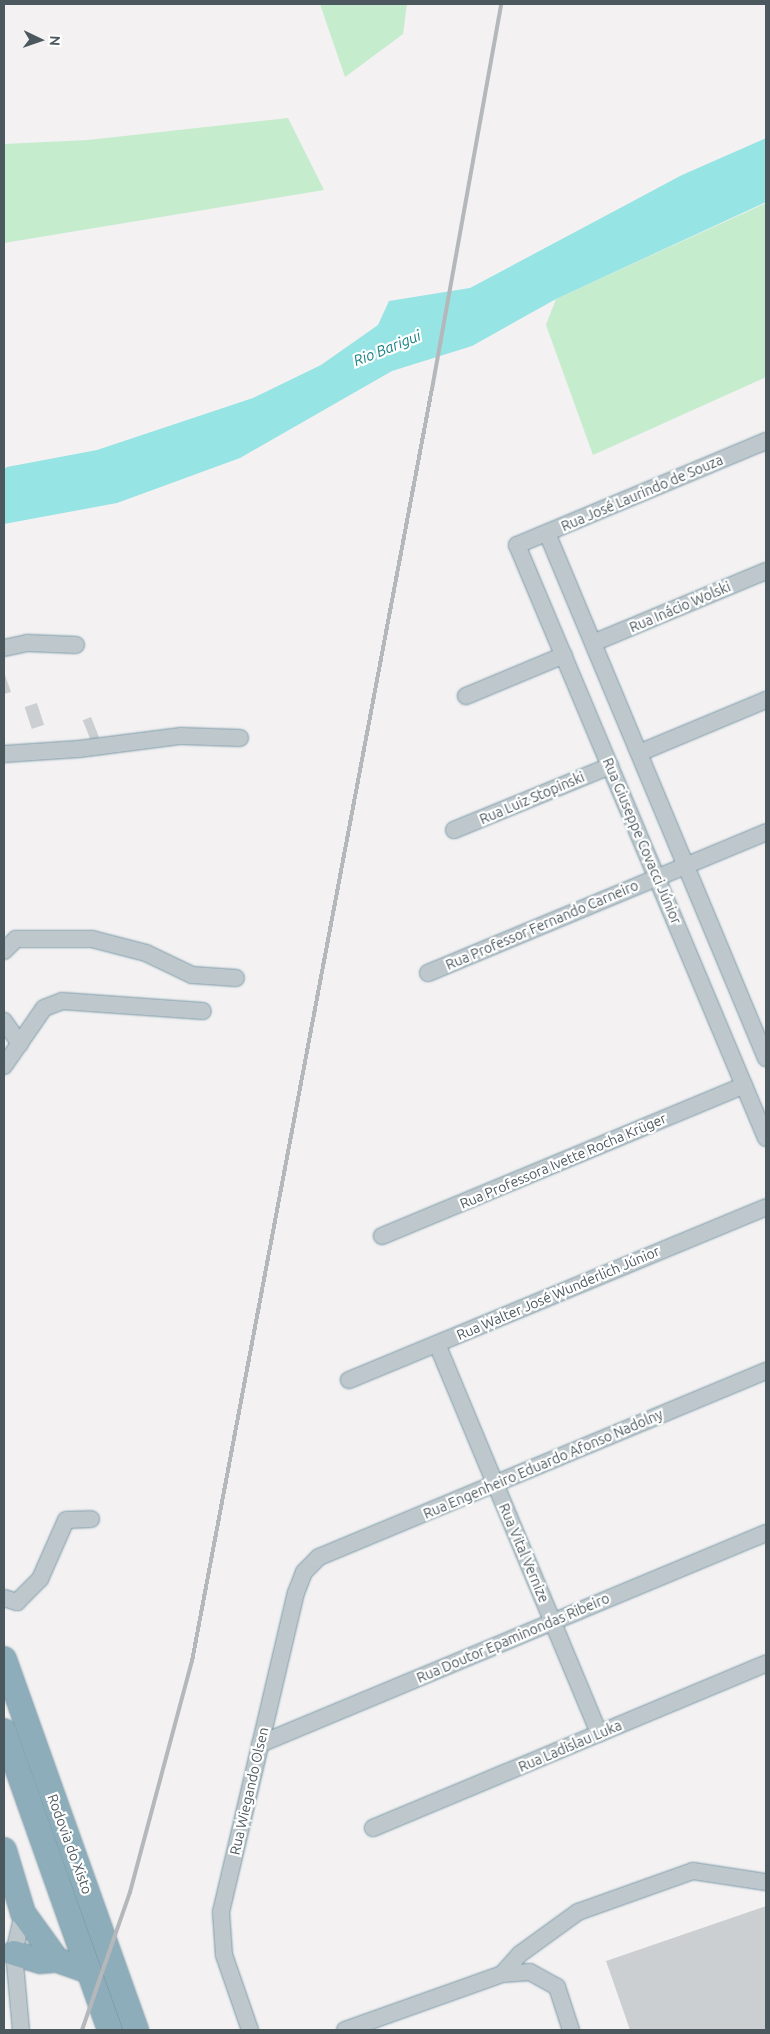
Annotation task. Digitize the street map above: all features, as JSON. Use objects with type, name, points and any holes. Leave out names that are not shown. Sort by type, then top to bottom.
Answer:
[{"type":"highway","name":"Rodovia do Xisto","points":[[4,1658],[136,2030]]},
{"type":"highway","name":"Rodovia do Xisto","points":[[4,1730],[110,2030]]},
{"type":"highway","points":[[4,1850],[23,1913],[57,1960]]},
{"type":"highway","points":[[9,1951],[41,1962],[57,1960],[89,1970]]},
{"type":"street","name":"Rua José Laurindo de Souza","points":[[517,545],[766,441]]},
{"type":"street","points":[[547,532],[766,1058]]},
{"type":"street","name":"Rua Giuseppe Covacci Júnior","points":[[517,545],[766,1138]]},
{"type":"street","name":"Rua Inácio Wolski","points":[[593,643],[766,571]]},
{"type":"street","points":[[4,648],[27,643],[76,645]]},
{"type":"street","points":[[466,696],[564,655]]},
{"type":"street","points":[[639,753],[766,700]]},
{"type":"street","points":[[4,754],[80,749],[181,736],[240,738]]},
{"type":"street","name":"Rua Luiz Stopinski","points":[[454,830],[610,766]]},
{"type":"street","name":"Rua Professor Fernando Carneiro","points":[[428,973],[766,832]]},
{"type":"street","points":[[4,951],[16,939],[92,939],[146,954],[192,974],[236,978]]},
{"type":"street","points":[[4,1066],[44,1008],[62,1001],[203,1010]]},
{"type":"street","points":[[4,1021],[20,1044]]},
{"type":"street","name":"Rua Professora Ivette Rocha Krüger","points":[[382,1236],[744,1085]]},
{"type":"street","name":"Rua Walter José Wunderlich Júnior","points":[[349,1380],[766,1207]]},
{"type":"street","name":"Rua Vital Vernize","points":[[437,1344],[599,1734]]},
{"type":"street","name":"Rua Engenheiro Eduardo Afonso Nadolny","points":[[319,1557],[766,1371]]},
{"type":"street","points":[[4,1598],[17,1602],[40,1579],[66,1520],[90,1519]]},
{"type":"street","name":"Rua Doutor Epaminondas Ribeiro","points":[[260,1744],[766,1532]]},
{"type":"street","name":"Rua Wiegando Olsen","points":[[250,2030],[224,1955],[220,1925],[260,1744],[299,1582],[319,1557]]},
{"type":"street","name":"Rua Ladislau Luka","points":[[373,1828],[766,1664]]},
{"type":"street","points":[[502,1974],[520,1954],[578,1912],[693,1871],[766,1882]]},
{"type":"street","points":[[20,2030],[9,1951],[23,1913]]},
{"type":"street","points":[[345,2030],[502,1974],[530,1972],[557,1987],[571,2030]]},
{"type":"green space","points":[[320,4],[407,4],[403,34],[345,77]]},
{"type":"green space","points":[[288,118],[324,190],[4,243],[4,144],[88,140]]},
{"type":"green space","points":[[766,203],[766,377],[593,455],[546,325],[556,299]]},
{"type":"water","name":"Rio Barigui","points":[[766,138],[766,202],[556,299],[472,346],[392,371],[240,458],[117,503],[4,524],[4,469],[7,467],[97,450],[253,398],[321,365],[378,325],[389,301],[470,288],[682,175]]},
{"type":"building","points":[[4,672],[11,692],[4,694]]},
{"type":"building","points":[[37,703],[44,725],[32,729],[25,707]]},
{"type":"building","points":[[91,717],[99,737],[91,741],[83,720]]},
{"type":"building","points":[[766,1906],[766,2030],[630,2030],[606,1961]]},
{"type":"railway","points":[[82,2030],[130,1892],[192,1661],[432,389],[501,4]]}]
